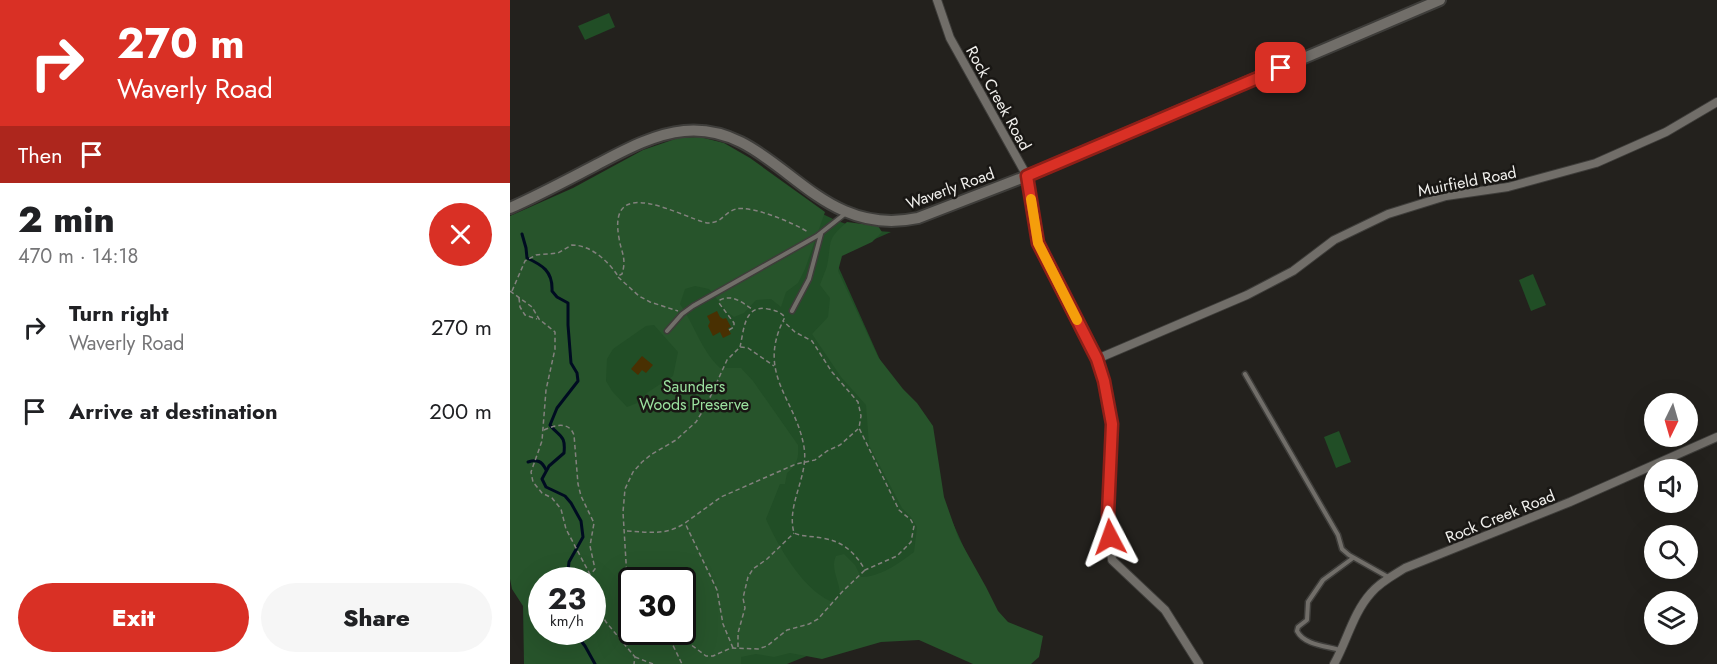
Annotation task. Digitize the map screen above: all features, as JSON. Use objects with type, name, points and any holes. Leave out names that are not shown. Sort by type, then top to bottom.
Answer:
[{"type":"street","name":"Rock Creek Road","points":[[937,0],[950,38],[1027,176],[1038,243],[1097,359],[1104,381],[1112,424],[1108,514],[1113,560],[1165,610],[1199,664]]},
{"type":"street","name":"Waverly Road","points":[[510,208],[634,146],[670,133],[695,130],[718,133],[750,147],[823,200],[847,213],[867,219],[906,221],[930,214],[1027,176],[1440,0]]},
{"type":"street","name":"Muirfield Road","points":[[1097,359],[1247,296],[1293,271],[1334,240],[1388,214],[1446,196],[1508,187],[1596,163],[1666,132],[1717,102]]},
{"type":"street","name":"Rock Creek Road","points":[[1334,664],[1353,623],[1371,592],[1405,568],[1570,502],[1717,437]]},
{"type":"lane","points":[[667,331],[682,314],[693,306],[822,233],[847,213]]},
{"type":"lane","points":[[792,312],[808,279],[822,233]]},
{"type":"lane","points":[[1245,374],[1338,535],[1342,549],[1353,558],[1389,578]]},
{"type":"lane","points":[[1341,650],[1312,643],[1301,637],[1297,631],[1307,620],[1308,602],[1323,580],[1353,558]]},
{"type":"path","points":[[618,276],[623,271],[624,263],[619,238],[619,216],[622,207],[630,202],[647,202],[707,223],[715,223],[731,211],[745,208],[767,213],[798,225],[817,236]]},
{"type":"path","points":[[539,319],[535,310],[511,291],[525,261],[531,257],[558,253],[572,245],[580,245],[597,254],[625,285],[639,296],[650,302],[675,308],[682,314]]},
{"type":"path","points":[[519,297],[520,307],[525,315],[539,319],[555,332],[556,340],[546,390],[544,430],[531,472],[533,482],[561,509],[566,529],[586,567]]},
{"type":"path","points":[[729,330],[734,327],[734,323],[719,303],[720,300],[736,298],[753,309]]},
{"type":"path","points":[[626,646],[629,643],[630,628],[625,558],[626,531],[623,512],[625,489],[633,472],[652,454],[676,440],[696,422],[727,360],[740,346],[748,314],[753,309],[773,310],[784,315],[776,339],[775,366],[781,392],[801,436],[805,462],[793,508],[794,533]]},
{"type":"path","points":[[691,645],[706,656],[713,656],[733,648],[749,650],[767,646],[787,630],[818,619],[865,570],[884,563],[911,542],[914,526],[911,520],[899,510],[859,428],[860,409],[856,398],[832,372],[812,341],[795,332],[783,321]]},
{"type":"path","points":[[740,346],[748,348],[775,366]]},
{"type":"path","points":[[544,430],[551,427],[568,426],[572,428],[578,484],[594,523],[590,546],[595,567]]},
{"type":"path","points":[[626,531],[661,533],[675,530],[721,497],[796,464],[815,460],[840,445],[859,428]]},
{"type":"path","points":[[685,523],[717,590],[723,624],[733,648]]},
{"type":"path","points":[[794,533],[832,540],[843,545],[858,558],[865,570]]},
{"type":"path","points":[[738,648],[738,633],[745,608],[743,598],[748,577],[753,569],[794,533]]},
{"type":"path","points":[[606,619],[635,657],[653,664]]},
{"type":"path","points":[[673,645],[682,664]]},
{"type":"path","points":[[634,664],[635,657]]},
{"type":"green space","points":[[609,13],[615,27],[585,40],[578,26]]},
{"type":"green space","name":"Saunders Woods Preserve","points":[[700,137],[724,143],[750,158],[825,212],[805,269],[798,283],[786,292],[781,307],[771,299],[756,300],[744,313],[734,317],[727,312],[709,289],[695,286],[685,289],[680,304],[713,361],[720,368],[741,368],[753,381],[798,445],[797,461],[787,473],[785,484],[780,484],[766,519],[792,565],[810,586],[830,601],[839,599],[840,594],[834,567],[836,556],[844,554],[855,565],[861,577],[882,572],[914,552],[917,527],[902,508],[869,445],[866,405],[841,377],[812,334],[828,317],[830,298],[820,285],[833,237],[847,222],[878,226],[882,232],[872,242],[842,256],[838,271],[878,357],[917,403],[933,426],[944,497],[958,537],[998,611],[1008,622],[1043,636],[1039,657],[1031,664],[973,664],[919,640],[881,642],[822,659],[790,653],[774,657],[756,654],[741,657],[741,664],[524,664],[523,606],[512,589],[510,579],[510,216],[573,188],[643,150],[678,138]],"holes":[[[654,325],[678,352],[673,376],[648,392],[637,403],[627,407],[606,381],[607,359],[613,349],[646,326]]]},
{"type":"green space","name":"Saunders Woods Preserve","points":[[816,210],[852,226],[891,232],[834,257],[981,586],[787,664],[595,664],[594,645],[606,645],[606,567],[589,567],[510,219]]},
{"type":"green space","points":[[1533,274],[1546,305],[1531,311],[1519,280]]},
{"type":"green space","points":[[1339,431],[1351,462],[1336,468],[1324,437]]},
{"type":"building","points":[[717,311],[720,317],[726,318],[731,327],[728,328],[731,334],[723,338],[720,332],[713,336],[708,326],[710,322],[707,316]]},
{"type":"building","points":[[642,356],[653,365],[646,373],[642,370],[638,375],[631,369]]},
{"type":"waterway","points":[[522,234],[527,258],[546,270],[551,278],[552,291],[568,303],[571,363],[577,373],[578,381],[557,408],[550,425],[563,439],[564,453],[549,466],[542,479],[546,487],[565,496],[581,521],[583,537],[568,567]]},
{"type":"waterway","points":[[528,462],[539,462],[546,470]]},
{"type":"waterway","points":[[584,645],[595,664]]},
{"type":"slow traffic","points":[[1031,199],[1038,243],[1077,320]]},
{"type":"route","points":[[1110,537],[1108,514],[1112,424],[1104,381],[1097,359],[1038,243],[1027,176],[1281,68]]}]
